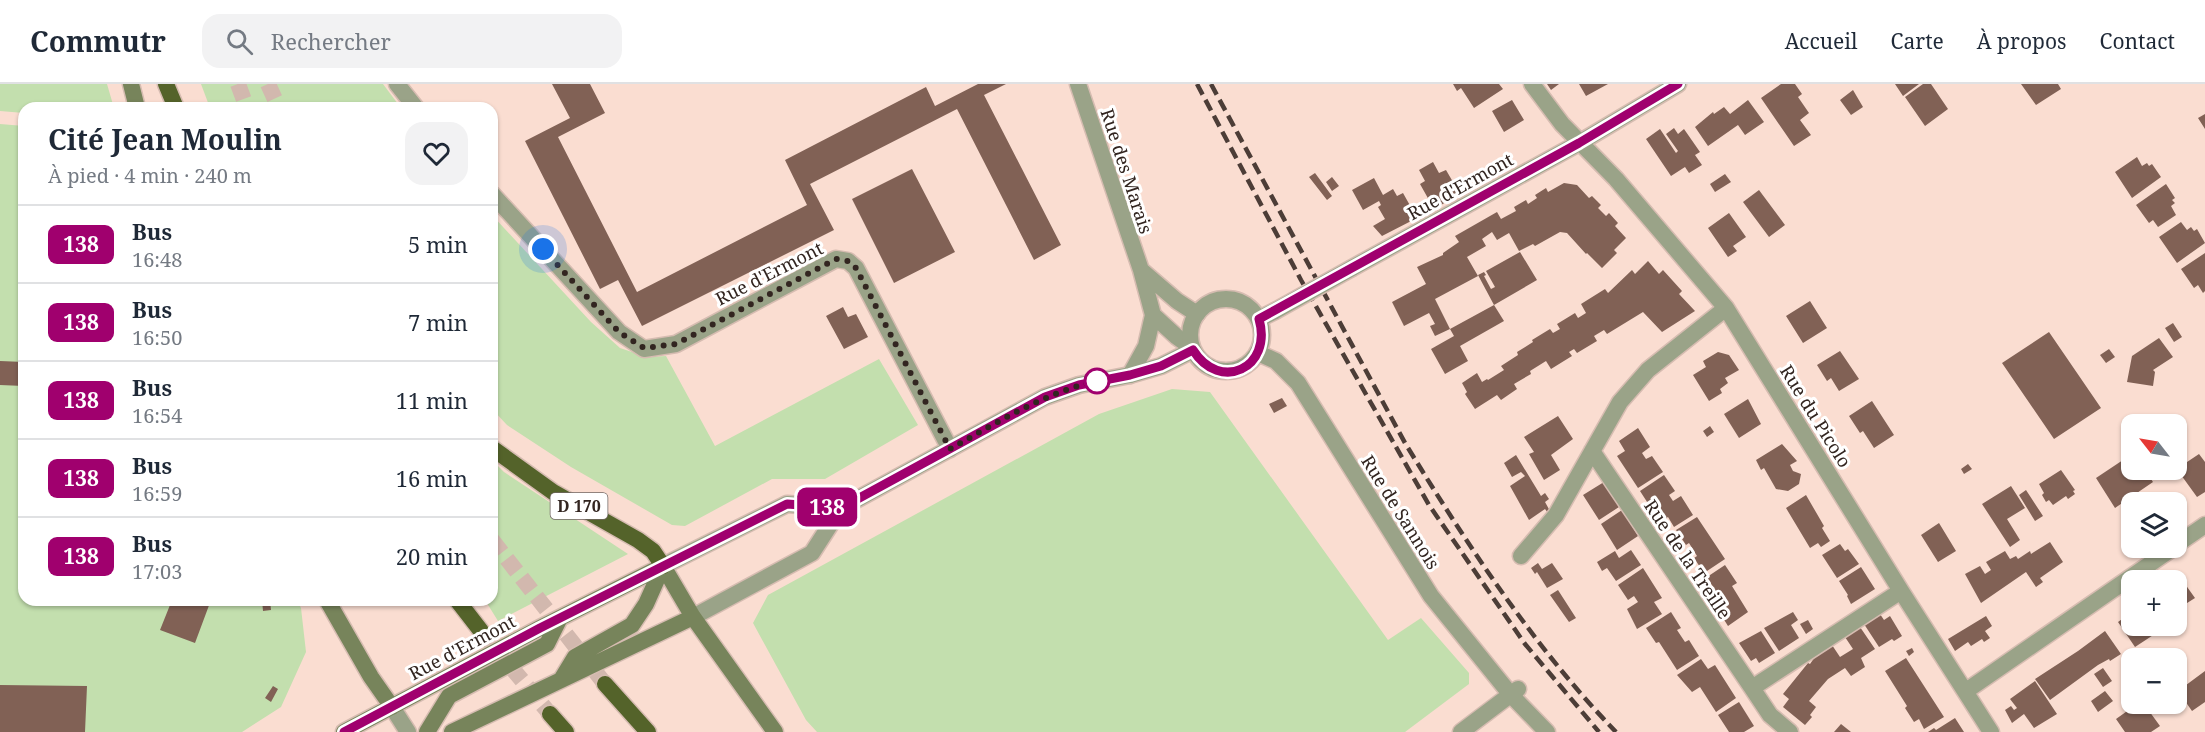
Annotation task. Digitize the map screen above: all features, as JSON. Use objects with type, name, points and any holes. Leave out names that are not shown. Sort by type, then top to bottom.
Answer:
[{"type":"highway","points":[[166,84],[174,102]]},
{"type":"highway","name":"D 170","points":[[498,452],[554,492],[638,540],[653,551],[663,566]]},
{"type":"highway","points":[[462,606],[482,631]]},
{"type":"highway","points":[[605,684],[648,732]]},
{"type":"highway","points":[[550,714],[566,732]]},
{"type":"main road","points":[[131,84],[136,102]]},
{"type":"main road","points":[[663,566],[693,617],[775,732]]},
{"type":"main road","points":[[561,680],[575,657],[633,625],[646,604],[663,566]]},
{"type":"main road","name":"Rue d'Ermont","points":[[344,732],[663,566]]},
{"type":"main road","points":[[330,606],[371,677],[392,707]]},
{"type":"main road","points":[[452,732],[693,617]]},
{"type":"main road","points":[[427,732],[449,696],[547,644],[560,618]]},
{"type":"street","points":[[398,84],[412,102]]},
{"type":"street","name":"Rue des Marais","points":[[1078,84],[1141,270],[1153,315],[1146,346],[1130,375]]},
{"type":"street","name":"Rue du Picolo","points":[[1532,84],[1579,143],[1616,178],[1726,308],[1901,591],[1992,732]]},
{"type":"street","name":"Rue d'Ermont","points":[[1259,319],[1579,143],[1678,84]]},
{"type":"street","name":"Rue d'Ermont","points":[[498,201],[619,332],[644,348],[676,344],[836,259],[848,261],[856,268],[950,449]]},
{"type":"street","points":[[1141,270],[1178,302],[1197,314]]},
{"type":"street","points":[[1153,315],[1192,349],[1199,360],[1219,372],[1242,369],[1258,354],[1263,331],[1259,319],[1247,305],[1229,299],[1216,300],[1205,305],[1191,324],[1189,335],[1192,349]]},
{"type":"street","points":[[1521,556],[1556,515],[1620,402],[1648,370],[1726,308]]},
{"type":"street","points":[[693,617],[812,553],[841,508],[1045,397],[1079,385],[1161,366],[1192,349]]},
{"type":"street","name":"Rue de Sannois","points":[[1258,354],[1276,361],[1298,383],[1431,596],[1515,691],[1546,732]]},
{"type":"street","name":"Rue de la Treille","points":[[1592,451],[1770,715],[1790,732]]},
{"type":"street","points":[[663,566],[787,504],[841,508]]},
{"type":"street","points":[[2187,537],[2205,525]]},
{"type":"street","points":[[1966,691],[2159,558]]},
{"type":"street","points":[[1752,688],[1901,591]]},
{"type":"street","points":[[1461,732],[1515,691]]},
{"type":"street","points":[[392,707],[408,732]]},
{"type":"green space","points":[[0,84],[107,84],[112,102],[18,102],[18,112],[0,111]]},
{"type":"green space","points":[[201,84],[383,84],[396,102],[208,102]]},
{"type":"green space","points":[[0,124],[18,126],[18,606],[300,606],[306,652],[281,707],[242,732],[0,732]]},
{"type":"green space","points":[[498,221],[591,322],[620,348],[647,357],[666,356],[715,446],[879,359],[918,425],[825,479],[772,479],[685,526],[672,525],[571,467],[507,425],[498,415]]},
{"type":"green space","points":[[1172,389],[1210,392],[1388,640],[1421,618],[1469,673],[1469,684],[1405,732],[817,732],[806,720],[753,623],[768,595],[1099,414]]},
{"type":"green space","points":[[498,466],[628,554],[498,621],[489,606],[498,606]]},
{"type":"building","points":[[552,84],[590,84],[605,113],[558,137],[637,292],[807,205],[785,160],[926,87],[935,106],[978,84],[1006,84],[984,95],[1061,245],[1034,260],[957,109],[810,184],[834,230],[642,326],[618,280],[600,289],[525,141],[570,118]]},
{"type":"building","points":[[1453,84],[1499,84],[1503,89],[1474,108],[1461,88],[1457,91]]},
{"type":"building","points":[[1547,84],[1559,84],[1551,90]]},
{"type":"building","points":[[1579,84],[1608,84],[1586,96]]},
{"type":"building","points":[[1781,84],[1795,84],[1802,94],[1798,97],[1809,113],[1800,120],[1811,135],[1794,146],[1761,98]]},
{"type":"building","points":[[1895,84],[1919,84],[1903,96]]},
{"type":"building","points":[[1923,84],[1931,84],[1948,109],[1925,126],[1905,97]]},
{"type":"building","points":[[2021,84],[2058,84],[2061,89],[2036,105]]},
{"type":"building","points":[[1853,90],[1863,107],[1851,115],[1840,100]]},
{"type":"building","points":[[1512,100],[1524,120],[1504,132],[1492,111]]},
{"type":"building","points":[[1748,100],[1764,122],[1745,135],[1738,125],[1708,146],[1695,127],[1713,112],[1714,114],[1724,107],[1730,114]]},
{"type":"building","points":[[2205,114],[2205,129],[2198,118]]},
{"type":"building","points":[[1674,128],[1678,134],[1684,129],[1700,152],[1695,155],[1702,165],[1689,173],[1685,167],[1671,176],[1646,139],[1660,129],[1676,153],[1678,151],[1666,134]]},
{"type":"building","points":[[2137,157],[2142,166],[2147,163],[2149,166],[2152,164],[2161,177],[2132,198],[2115,172]]},
{"type":"building","points":[[1433,162],[1439,173],[1446,170],[1460,194],[1434,209],[1420,184],[1425,181],[1419,170]]},
{"type":"building","points":[[912,169],[955,252],[894,283],[852,199]]},
{"type":"building","points":[[1315,173],[1332,196],[1327,200],[1309,177]]},
{"type":"building","points":[[1725,174],[1731,182],[1715,192],[1710,184]]},
{"type":"building","points":[[1332,177],[1339,186],[1332,191],[1326,182]]},
{"type":"building","points":[[1374,178],[1383,195],[1393,189],[1397,196],[1403,193],[1417,218],[1382,236],[1373,226],[1385,219],[1378,207],[1381,205],[1379,201],[1363,210],[1352,190]]},
{"type":"building","points":[[1564,183],[1577,185],[1589,198],[1592,196],[1601,205],[1598,208],[1606,216],[1609,213],[1618,223],[1615,226],[1626,238],[1614,250],[1617,253],[1602,268],[1567,233],[1560,232],[1535,246],[1533,244],[1519,251],[1509,233],[1497,240],[1492,232],[1482,239],[1486,246],[1467,257],[1478,276],[1435,299],[1450,329],[1435,336],[1430,326],[1435,324],[1429,313],[1404,326],[1392,302],[1426,284],[1417,267],[1443,255],[1459,242],[1455,236],[1497,212],[1501,219],[1516,211],[1514,207],[1526,200],[1528,204],[1537,198],[1535,195],[1546,188],[1548,192]]},
{"type":"building","points":[[2166,184],[2175,198],[2172,200],[2175,203],[2171,206],[2176,215],[2158,227],[2153,220],[2149,223],[2136,205]]},
{"type":"building","points":[[1759,190],[1785,225],[1769,237],[1743,202]]},
{"type":"building","points":[[1729,213],[1746,237],[1733,246],[1737,251],[1728,257],[1708,228]]},
{"type":"building","points":[[2181,222],[2187,230],[2191,227],[2194,231],[2197,229],[2205,243],[2177,263],[2159,237]]},
{"type":"building","points":[[1520,252],[1537,280],[1494,305],[1478,275],[1484,272],[1491,289],[1495,287],[1486,271]]},
{"type":"building","points":[[2205,253],[2205,291],[2203,293],[2198,285],[2194,288],[2181,269]]},
{"type":"building","points":[[1648,261],[1659,274],[1663,270],[1682,291],[1679,294],[1695,311],[1662,332],[1643,312],[1607,334],[1604,330],[1594,336],[1597,341],[1577,353],[1574,349],[1569,352],[1572,356],[1551,369],[1546,361],[1530,371],[1531,374],[1514,384],[1517,389],[1501,400],[1497,395],[1475,409],[1465,394],[1467,392],[1462,383],[1477,373],[1482,382],[1504,370],[1501,366],[1518,355],[1517,352],[1533,342],[1532,340],[1550,329],[1553,333],[1560,329],[1557,324],[1575,313],[1578,318],[1586,313],[1581,304],[1605,289],[1608,293],[1632,270],[1635,274]]},
{"type":"building","points":[[1810,301],[1827,328],[1803,343],[1786,316]]},
{"type":"building","points":[[1494,305],[1504,321],[1460,346],[1468,361],[1445,374],[1431,349],[1454,336],[1450,329]]},
{"type":"building","points":[[843,307],[848,317],[856,314],[868,337],[844,349],[826,316]]},
{"type":"building","points":[[2173,323],[2182,337],[2174,342],[2165,328]]},
{"type":"building","points":[[2049,332],[2101,408],[2054,439],[2002,363]]},
{"type":"building","points":[[2159,338],[2173,357],[2153,370],[2155,372],[2153,386],[2127,382],[2132,356]]},
{"type":"building","points":[[2109,349],[2115,357],[2106,363],[2100,355]]},
{"type":"building","points":[[1840,351],[1859,379],[1839,391],[1831,378],[1827,381],[1817,365]]},
{"type":"building","points":[[1718,352],[1729,355],[1739,370],[1725,378],[1728,383],[1720,389],[1722,393],[1709,401],[1693,375],[1706,367],[1703,361]]},
{"type":"building","points":[[0,361],[18,362],[18,386],[0,385]]},
{"type":"building","points":[[1282,398],[1287,406],[1274,413],[1269,404]]},
{"type":"building","points":[[1748,399],[1761,424],[1739,438],[1724,414]]},
{"type":"building","points":[[1872,401],[1894,435],[1874,448],[1849,416]]},
{"type":"building","points":[[1558,416],[1573,439],[1551,455],[1560,470],[1544,480],[1529,454],[1534,452],[1524,437]]},
{"type":"building","points":[[1710,426],[1714,432],[1707,437],[1703,431]]},
{"type":"building","points":[[1638,428],[1650,447],[1642,453],[1646,459],[1652,456],[1663,472],[1638,488],[1617,456],[1625,451],[1619,441]]},
{"type":"building","points":[[1782,444],[1797,461],[1790,465],[1793,471],[1801,474],[1799,484],[1788,491],[1776,489],[1764,468],[1761,470],[1756,460]]},
{"type":"building","points":[[2199,454],[2205,462],[2205,492],[2197,497],[2185,480],[2187,480],[2187,462]]},
{"type":"building","points":[[1516,455],[1541,496],[1545,493],[1549,499],[1545,502],[1550,511],[1548,513],[1545,509],[1529,520],[1510,486],[1525,476],[1521,472],[1512,477],[1504,463]]},
{"type":"building","points":[[2121,461],[2121,480],[2152,480],[2153,482],[2138,492],[2121,492],[2121,504],[2115,508],[2096,478]]},
{"type":"building","points":[[1968,464],[1972,469],[1964,474],[1961,469]]},
{"type":"building","points":[[2061,470],[2075,490],[2073,491],[2075,494],[2068,499],[2066,496],[2053,505],[2049,500],[2046,502],[2039,484]]},
{"type":"building","points":[[1664,475],[1675,491],[1669,495],[1673,501],[1681,496],[1693,515],[1674,527],[1668,517],[1660,522],[1640,491]]},
{"type":"building","points":[[1604,482],[1619,507],[1599,520],[1583,495]]},
{"type":"building","points":[[2011,486],[2025,508],[2007,519],[2020,540],[2010,547],[1982,504]]},
{"type":"building","points":[[2026,490],[2043,516],[2035,521],[2019,495]]},
{"type":"building","points":[[1806,495],[1830,541],[1821,547],[1818,543],[1810,548],[1786,508]]},
{"type":"building","points":[[1622,510],[1638,536],[1617,550],[1601,524]]},
{"type":"building","points":[[1697,517],[1725,559],[1704,573],[1694,558],[1697,556],[1689,543],[1686,545],[1676,530]]},
{"type":"building","points":[[1939,523],[1956,551],[1938,562],[1921,535]]},
{"type":"building","points":[[2050,542],[2063,562],[2040,578],[2043,582],[2036,587],[2026,572],[1981,603],[1965,574],[1980,566],[1985,574],[1991,570],[1986,562],[2005,551],[2010,559],[2016,556],[2018,559]]},
{"type":"building","points":[[1840,544],[1845,551],[1848,549],[1859,564],[1837,578],[1822,555]]},
{"type":"building","points":[[1631,550],[1641,565],[1616,581],[1607,568],[1602,571],[1597,562],[1615,551],[1619,558]]},
{"type":"building","points":[[1538,563],[1542,569],[1552,563],[1563,579],[1547,588],[1537,572],[1535,574],[1531,568]]},
{"type":"building","points":[[1725,565],[1737,583],[1732,586],[1748,612],[1728,626],[1706,591],[1713,587],[1707,577]]},
{"type":"building","points":[[1861,567],[1875,589],[1851,604],[1839,581]]},
{"type":"building","points":[[1643,568],[1662,598],[1654,602],[1662,614],[1637,629],[1627,609],[1638,602],[1634,596],[1628,600],[1618,585]]},
{"type":"building","points":[[2187,587],[2195,598],[2187,603]]},
{"type":"building","points":[[1558,590],[1576,618],[1569,622],[1550,595]]},
{"type":"building","points":[[170,606],[209,606],[195,643],[160,630]]},
{"type":"building","points":[[263,606],[271,606],[271,610],[263,611]]},
{"type":"building","points":[[1671,612],[1681,628],[1677,630],[1685,642],[1689,640],[1699,656],[1677,670],[1659,642],[1656,643],[1646,628]]},
{"type":"building","points":[[1793,612],[1798,620],[1791,625],[1799,638],[1779,651],[1764,628]]},
{"type":"building","points":[[1880,614],[1884,620],[1890,616],[1902,636],[1879,647],[1864,624]]},
{"type":"building","points":[[1986,616],[1992,626],[1985,631],[1990,638],[1984,642],[1982,639],[1971,646],[1968,642],[1955,651],[1948,639]]},
{"type":"building","points":[[1808,620],[1813,629],[1806,634],[1800,624]]},
{"type":"building","points":[[1860,627],[1875,649],[1861,658],[1865,667],[1851,676],[1845,668],[1828,679],[1809,701],[1816,707],[1810,715],[1812,717],[1805,725],[1783,707],[1789,699],[1783,694],[1817,654],[1832,645],[1840,657],[1853,649],[1845,637]]},
{"type":"building","points":[[1761,631],[1775,653],[1759,663],[1756,658],[1751,661],[1739,643]]},
{"type":"building","points":[[2105,631],[2121,654],[2098,665],[2050,700],[2035,679]]},
{"type":"building","points":[[2128,636],[2152,636],[2135,647]]},
{"type":"building","points":[[1912,648],[1914,652],[1909,656],[1906,651]]},
{"type":"building","points":[[1906,658],[1944,717],[1924,729],[1919,719],[1914,722],[1905,708],[1907,706],[1885,671]]},
{"type":"building","points":[[1701,659],[1708,669],[1715,665],[1736,698],[1716,712],[1700,687],[1692,692],[1677,675]]},
{"type":"building","points":[[2103,668],[2112,681],[2103,687],[2094,674]]},
{"type":"building","points":[[2205,671],[2205,702],[2192,711],[2187,704],[2187,684]]},
{"type":"building","points":[[2035,681],[2057,714],[2034,728],[2024,714],[2012,723],[2005,710],[2011,706],[2014,710],[2017,708],[2010,699]]},
{"type":"building","points":[[0,685],[87,686],[85,732],[0,732]]},
{"type":"building","points":[[273,686],[278,689],[271,702],[265,698]]},
{"type":"building","points":[[2105,691],[2113,701],[2098,712],[2091,701]]},
{"type":"building","points":[[1739,702],[1754,726],[1744,732],[1729,732],[1718,715]]},
{"type":"building","points":[[2123,714],[2151,714],[2160,726],[2151,732],[2125,732],[2116,719]]},
{"type":"building","points":[[1955,718],[1964,732],[1928,732],[1934,728],[1936,730]]},
{"type":"building","points":[[1841,724],[1851,732],[1834,732]]},
{"type":"tunnel","points":[[238,84],[245,102]]},
{"type":"tunnel","points":[[268,84],[276,102]]},
{"type":"tunnel","points":[[498,548],[605,684]]},
{"type":"tunnel","points":[[481,631],[550,714]]},
{"type":"railway","points":[[1197,84],[1301,280],[1429,505],[1525,644],[1599,732]]},
{"type":"railway","points":[[1211,84],[1405,443],[1428,481],[1477,556],[1529,629],[1557,665],[1616,732]]},
{"type":"bus line","name":"138","points":[[344,732],[540,628],[787,504],[841,508],[1045,397],[1079,385],[1161,366],[1193,350],[1199,360],[1219,372],[1242,369],[1258,354],[1263,331],[1259,319],[1579,143],[1678,84]]},
{"type":"route","points":[[543,249],[619,332],[644,348],[676,344],[836,259],[848,261],[856,268],[950,449],[1045,397],[1097,381]]}]
